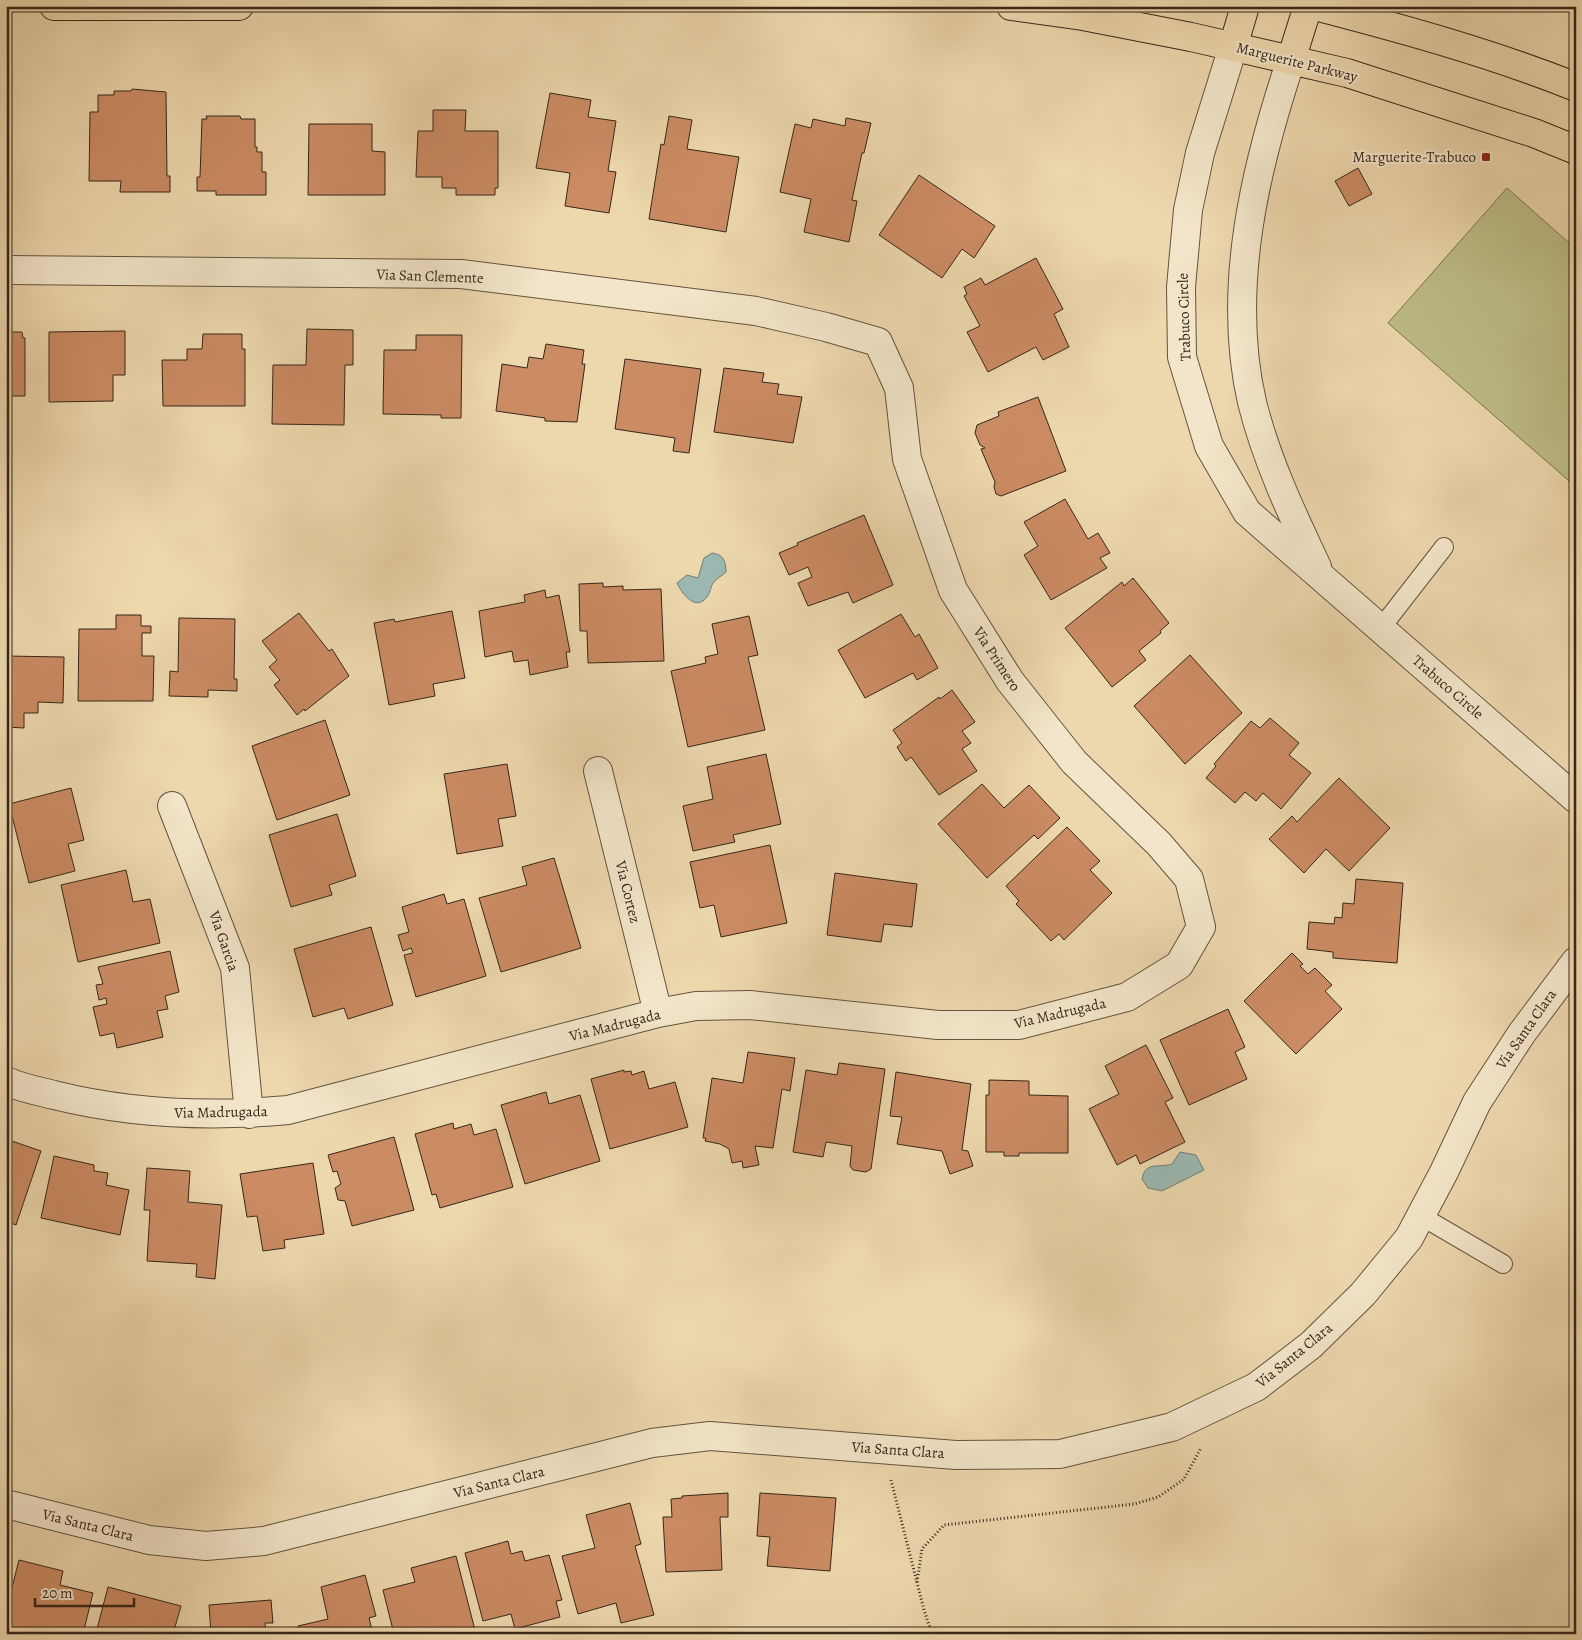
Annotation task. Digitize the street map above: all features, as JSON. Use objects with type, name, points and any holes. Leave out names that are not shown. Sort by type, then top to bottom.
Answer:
[{"type":"main road","points":[[54,6],[239,6]]},
{"type":"main road","name":"Marguerite Parkway","points":[[1011,6],[1083,16],[1347,73],[1534,133],[1576,150]]},
{"type":"main road","points":[[1233,47],[1245,6]]},
{"type":"main road","points":[[1291,60],[1308,6]]},
{"type":"main road","points":[[1315,6],[1377,22],[1482,54],[1576,87]]},
{"type":"street","name":"Trabuco Circle","points":[[1233,47],[1200,153],[1188,210],[1181,287],[1182,357],[1209,446],[1247,512],[1576,799]]},
{"type":"street","name":"Trabuco Circle","points":[[1291,60],[1274,113],[1251,216],[1242,289],[1243,336],[1252,402],[1278,482],[1321,575]]},
{"type":"street","name":"Via San Clemente","points":[[6,270],[461,274],[756,311],[878,342]]},
{"type":"street","name":"Via Primero","points":[[878,342],[899,388],[907,459],[953,590],[1010,681],[1074,762],[1159,844],[1189,879],[1201,927]]},
{"type":"street","name":"Via Cortez","points":[[598,771],[658,1014]]},
{"type":"street","name":"Via Garcia","points":[[172,806],[236,968],[249,1114]]},
{"type":"street","name":"Via Madrugada","points":[[6,1081],[88,1104],[171,1113],[249,1114],[288,1110],[658,1014],[696,1006],[750,1005],[938,1025],[1019,1026],[1127,997],[1179,965],[1201,927]]},
{"type":"street","name":"Via Santa Clara","points":[[6,1504],[149,1540],[206,1546],[264,1541],[652,1443],[710,1436],[956,1455],[1060,1454],[1172,1427],[1256,1387],[1311,1345],[1363,1294],[1409,1238],[1477,1102],[1522,1033],[1576,960]]},
{"type":"lane","points":[[1381,628],[1444,547]]},
{"type":"lane","points":[[1421,1216],[1503,1264]]},
{"type":"path","points":[[917,1582],[922,1549],[944,1525],[1072,1513],[1134,1504],[1158,1497],[1184,1479],[1201,1448],[1212,1409]]},
{"type":"path","points":[[884,1449],[932,1634]]},
{"type":"green space","points":[[1507,188],[1576,249],[1576,487],[1388,323]]},
{"type":"water","points":[[712,553],[719,555],[723,559],[726,572],[714,582],[703,601],[694,602],[682,592],[677,583],[687,575],[698,578],[704,558]]},
{"type":"water","points":[[1180,1152],[1196,1155],[1204,1170],[1162,1191],[1148,1188],[1142,1179],[1146,1170],[1153,1166],[1172,1164]]},
{"type":"building","points":[[132,89],[166,92],[167,176],[170,176],[170,192],[120,192],[121,181],[89,181],[90,112],[98,112],[98,95],[114,95],[114,91],[131,91]]},
{"type":"building","points":[[550,93],[591,100],[588,117],[616,121],[608,171],[616,172],[609,213],[565,206],[570,173],[536,168]]},
{"type":"building","points":[[433,110],[466,110],[465,131],[498,131],[498,188],[495,188],[495,195],[456,195],[456,188],[442,188],[442,177],[416,177],[418,131],[433,131]]},
{"type":"building","points":[[206,116],[240,116],[241,119],[255,119],[255,147],[257,147],[257,152],[262,152],[262,172],[266,172],[266,195],[216,195],[216,191],[197,191],[197,177],[200,177],[202,119],[207,119]]},
{"type":"building","points":[[669,116],[692,120],[687,149],[739,157],[726,232],[649,219],[661,144],[664,145]]},
{"type":"building","points":[[846,118],[871,123],[864,153],[862,153],[852,200],[857,201],[849,242],[804,232],[811,199],[780,192],[795,124],[811,128],[813,119],[845,126]]},
{"type":"building","points":[[309,124],[372,124],[372,151],[385,152],[385,195],[308,195]]},
{"type":"building","points":[[1358,168],[1372,194],[1349,206],[1335,181]]},
{"type":"building","points":[[919,175],[995,226],[974,258],[962,249],[942,278],[879,235]]},
{"type":"building","points":[[1036,258],[1063,309],[1054,314],[1069,347],[1043,360],[1036,347],[988,372],[967,332],[980,326],[964,296],[967,294],[964,287],[981,278],[985,285]]},
{"type":"building","points":[[307,329],[353,330],[353,365],[345,365],[344,425],[272,424],[273,365],[306,365]]},
{"type":"building","points":[[125,331],[125,375],[113,375],[113,401],[49,402],[49,332]]},
{"type":"building","points":[[6,332],[22,332],[23,338],[25,338],[25,396],[6,396]]},
{"type":"building","points":[[203,334],[242,334],[242,349],[245,349],[245,406],[163,406],[162,360],[187,360],[187,349],[202,349]]},
{"type":"building","points":[[416,335],[462,335],[461,418],[441,418],[441,415],[383,414],[384,350],[416,350]]},
{"type":"building","points":[[546,344],[584,350],[582,364],[585,364],[577,422],[545,421],[545,418],[496,411],[502,364],[527,368],[529,357],[543,359]]},
{"type":"building","points":[[625,359],[701,369],[689,453],[673,451],[675,438],[615,429]]},
{"type":"building","points":[[724,368],[764,373],[762,382],[779,384],[777,394],[802,397],[793,443],[714,432]]},
{"type":"building","points":[[1038,397],[1066,471],[1001,496],[996,494],[995,482],[981,449],[985,448],[980,445],[975,433],[977,425],[999,416],[998,412]]},
{"type":"building","points":[[1065,499],[1088,539],[1098,533],[1110,553],[1100,558],[1107,568],[1051,600],[1024,555],[1038,546],[1024,522]]},
{"type":"building","points":[[864,515],[893,585],[853,603],[848,592],[808,606],[798,583],[812,577],[808,567],[789,575],[779,553],[798,545],[797,543]]},
{"type":"building","points":[[1133,578],[1169,623],[1160,631],[1161,633],[1139,651],[1146,660],[1112,687],[1065,628],[1122,582],[1124,586]]},
{"type":"building","points":[[603,583],[603,587],[623,586],[623,590],[661,589],[664,661],[588,663],[587,631],[580,631],[579,584]]},
{"type":"building","points":[[545,590],[546,598],[559,595],[570,652],[566,652],[568,667],[530,675],[528,660],[514,662],[512,651],[485,657],[479,611],[525,602],[524,595]]},
{"type":"building","points":[[452,611],[465,678],[433,684],[435,696],[389,705],[374,623],[394,619],[395,622]]},
{"type":"building","points":[[299,613],[329,651],[332,649],[349,676],[305,711],[304,709],[297,715],[274,685],[280,680],[269,667],[277,660],[262,641]]},
{"type":"building","points":[[901,614],[915,637],[919,634],[938,668],[917,680],[913,673],[865,698],[838,650]]},
{"type":"building","points":[[116,615],[141,615],[141,626],[151,626],[151,633],[142,633],[142,656],[154,656],[153,701],[78,701],[79,629],[116,629]]},
{"type":"building","points":[[749,616],[758,655],[748,657],[765,730],[688,747],[671,671],[706,663],[705,657],[718,654],[712,624]]},
{"type":"building","points":[[179,618],[235,619],[234,679],[237,679],[237,691],[208,690],[208,697],[169,696],[170,671],[178,672]]},
{"type":"building","points":[[1190,655],[1242,713],[1185,764],[1134,706]]},
{"type":"building","points":[[6,656],[64,657],[63,703],[38,702],[38,713],[24,713],[24,728],[6,727]]},
{"type":"building","points":[[952,690],[975,722],[962,731],[971,743],[962,749],[977,771],[939,795],[911,757],[906,761],[897,747],[902,743],[893,730],[939,697],[940,699]]},
{"type":"building","points":[[1270,718],[1299,743],[1289,755],[1311,773],[1281,809],[1263,793],[1256,801],[1245,792],[1235,803],[1206,778],[1216,766],[1214,764],[1251,721],[1260,728]]},
{"type":"building","points":[[325,720],[350,795],[277,820],[252,746]]},
{"type":"building","points":[[766,754],[781,824],[733,835],[735,842],[693,851],[683,806],[713,799],[707,767]]},
{"type":"building","points":[[507,764],[516,816],[498,819],[503,846],[457,854],[444,774]]},
{"type":"building","points":[[1339,778],[1390,828],[1349,871],[1326,849],[1304,873],[1269,839],[1292,816],[1297,822]]},
{"type":"building","points":[[982,784],[1004,808],[1029,785],[1060,818],[1038,839],[1034,835],[987,878],[938,824]]},
{"type":"building","points":[[71,788],[84,840],[68,844],[75,871],[29,883],[9,804]]},
{"type":"building","points":[[337,814],[356,876],[329,885],[332,895],[291,907],[269,835]]},
{"type":"building","points":[[1067,827],[1100,861],[1090,870],[1112,893],[1064,940],[1059,934],[1051,941],[1016,904],[1019,901],[1006,886]]},
{"type":"building","points":[[770,845],[787,923],[721,937],[714,905],[700,908],[690,862]]},
{"type":"building","points":[[554,858],[581,948],[501,972],[479,898],[527,885],[522,867]]},
{"type":"building","points":[[126,870],[133,902],[150,899],[160,943],[78,962],[61,885]]},
{"type":"building","points":[[835,873],[917,884],[912,927],[884,924],[881,942],[827,935]]},
{"type":"building","points":[[1356,879],[1403,883],[1397,963],[1333,958],[1333,952],[1307,949],[1309,922],[1334,924],[1335,917],[1342,918],[1343,903],[1354,904]]},
{"type":"building","points":[[444,894],[447,904],[464,899],[486,976],[416,997],[404,955],[413,953],[411,948],[403,951],[398,935],[409,932],[402,907]]},
{"type":"building","points":[[371,927],[393,1005],[348,1019],[344,1008],[313,1017],[294,949]]},
{"type":"building","points":[[170,951],[179,992],[165,996],[168,1009],[157,1011],[163,1037],[117,1048],[114,1033],[100,1036],[93,1007],[107,1004],[106,998],[99,1000],[96,985],[103,984],[98,967]]},
{"type":"building","points":[[1292,953],[1303,964],[1300,966],[1308,974],[1315,968],[1332,985],[1325,991],[1342,1009],[1296,1054],[1244,1001]]},
{"type":"building","points":[[1228,1009],[1245,1047],[1235,1052],[1247,1079],[1189,1105],[1160,1040]]},
{"type":"building","points":[[1146,1045],[1173,1098],[1165,1102],[1185,1142],[1140,1164],[1136,1155],[1117,1165],[1089,1109],[1119,1094],[1105,1066]]},
{"type":"building","points":[[748,1052],[795,1058],[790,1091],[782,1089],[773,1148],[755,1146],[759,1165],[743,1168],[742,1161],[732,1163],[729,1149],[720,1144],[705,1141],[706,1138],[703,1138],[712,1078],[743,1083]]},
{"type":"building","points":[[839,1063],[885,1069],[871,1169],[866,1172],[853,1170],[850,1166],[852,1146],[826,1142],[823,1157],[793,1152],[806,1070],[837,1075]]},
{"type":"building","points":[[624,1070],[624,1072],[631,1071],[632,1075],[644,1071],[649,1089],[675,1082],[688,1127],[610,1149],[591,1079]]},
{"type":"building","points":[[896,1072],[971,1084],[962,1150],[968,1151],[973,1166],[950,1174],[942,1151],[897,1144],[902,1117],[890,1116]]},
{"type":"building","points":[[989,1080],[1029,1081],[1029,1095],[1068,1096],[1068,1153],[1019,1153],[1019,1156],[1004,1156],[1004,1152],[986,1152],[986,1095],[989,1095]]},
{"type":"building","points":[[546,1092],[549,1104],[580,1095],[600,1161],[525,1184],[501,1105]]},
{"type":"building","points":[[453,1123],[454,1129],[471,1124],[474,1135],[496,1129],[513,1187],[440,1208],[436,1194],[432,1195],[415,1134]]},
{"type":"building","points":[[394,1137],[414,1210],[352,1226],[345,1201],[338,1200],[335,1188],[341,1184],[337,1171],[333,1172],[328,1155]]},
{"type":"building","points":[[6,1139],[41,1151],[16,1225],[6,1221]]},
{"type":"building","points":[[54,1156],[94,1165],[94,1171],[108,1173],[106,1185],[129,1190],[120,1235],[41,1218]]},
{"type":"building","points":[[313,1163],[324,1234],[284,1240],[285,1248],[263,1251],[257,1216],[247,1217],[240,1174]]},
{"type":"building","points":[[147,1168],[190,1171],[188,1202],[222,1205],[215,1279],[196,1277],[197,1264],[147,1261],[150,1210],[144,1210]]},
{"type":"building","points":[[728,1493],[728,1517],[720,1517],[722,1570],[666,1572],[663,1517],[672,1517],[671,1499],[682,1498],[682,1496]]},
{"type":"building","points":[[760,1493],[836,1498],[830,1571],[767,1566],[770,1537],[757,1536]]},
{"type":"building","points":[[630,1503],[641,1544],[635,1546],[654,1615],[621,1623],[616,1603],[578,1614],[562,1556],[595,1548],[586,1515]]},
{"type":"building","points":[[508,1541],[511,1554],[522,1551],[525,1561],[549,1555],[562,1600],[556,1601],[560,1617],[515,1629],[511,1614],[483,1621],[465,1553]]},
{"type":"building","points":[[456,1556],[476,1634],[394,1634],[383,1590],[415,1582],[411,1568]]},
{"type":"building","points":[[19,1560],[63,1571],[60,1585],[93,1593],[83,1634],[6,1634],[6,1611]]},
{"type":"building","points":[[365,1575],[376,1616],[369,1618],[373,1634],[300,1634],[298,1626],[328,1619],[321,1587]]},
{"type":"building","points":[[108,1587],[181,1606],[173,1634],[107,1634],[108,1631],[97,1629]]},
{"type":"building","points":[[271,1600],[273,1623],[265,1623],[266,1634],[211,1634],[209,1605]]},
{"type":"place","name":"Marguerite-Trabuco","points":[[1486,157]]}]
